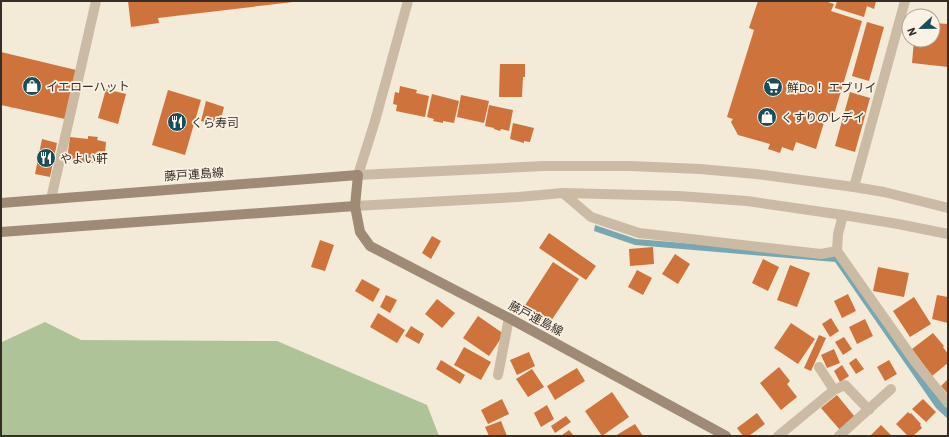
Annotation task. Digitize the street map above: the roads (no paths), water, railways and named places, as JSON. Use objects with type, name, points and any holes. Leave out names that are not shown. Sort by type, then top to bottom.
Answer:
[{"type":"main road","name":"藤戸連島線","points":[[1,203],[358,175],[355,206],[360,232],[370,246],[509,318],[726,436]]},
{"type":"main road","points":[[1,232],[355,206]]},
{"type":"street","points":[[51,199],[96,1]]},
{"type":"street","points":[[408,1],[375,121],[358,175],[537,166],[630,166],[700,169],[854,187],[884,192],[948,208]]},
{"type":"street","points":[[854,187],[905,1]]},
{"type":"street","points":[[563,193],[591,217],[639,233],[821,254],[837,251]]},
{"type":"street","points":[[355,206],[563,193],[679,196],[747,201],[898,224],[948,234]]},
{"type":"street","points":[[932,204],[948,201]]},
{"type":"street","points":[[843,215],[838,234],[837,251],[916,363],[948,403]]},
{"type":"street","points":[[498,375],[509,318]]},
{"type":"street","points":[[819,367],[834,390]]},
{"type":"street","points":[[778,436],[834,390],[845,385],[869,410]]},
{"type":"street","points":[[840,436],[891,389]]},
{"type":"water","points":[[595,225],[636,239],[838,256],[944,405],[948,408],[948,419],[936,408],[835,262],[635,245],[594,231]]},
{"type":"place","name":"イエローハット","points":[[32,86]]},
{"type":"place","name":"鮮Do！ エブリイ","points":[[773,87]]},
{"type":"place","name":"くすりのレデイ","points":[[767,117]]},
{"type":"place","name":"くら寿司","points":[[177,122]]},
{"type":"place","name":"やよい軒","points":[[46,158]]}]
